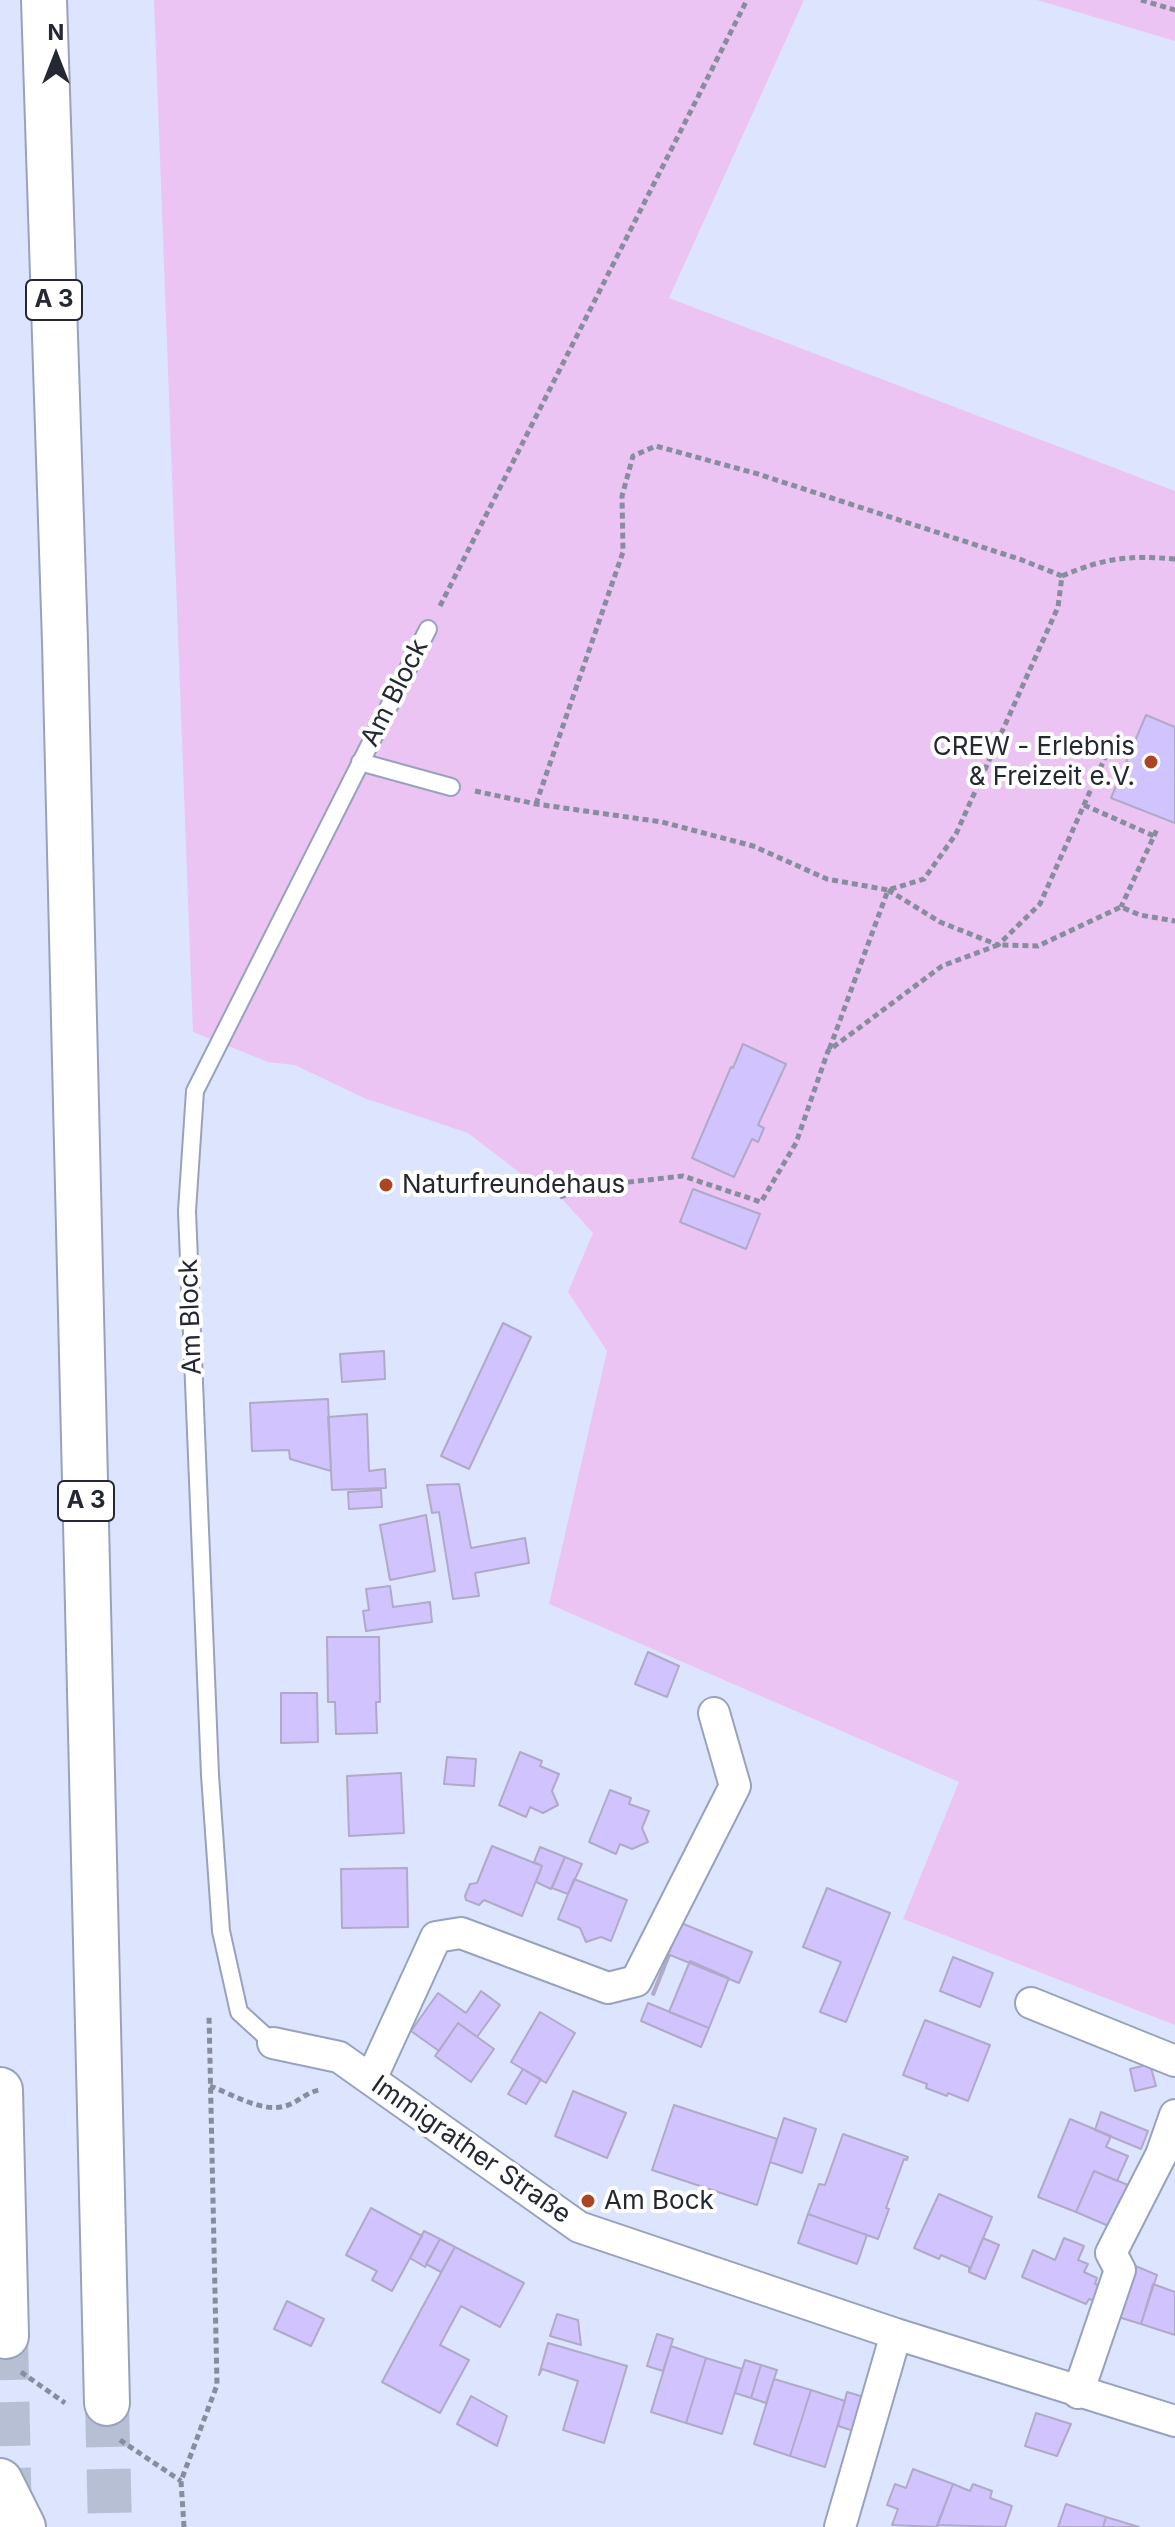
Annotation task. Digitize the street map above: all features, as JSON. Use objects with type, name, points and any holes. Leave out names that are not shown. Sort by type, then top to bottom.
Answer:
[{"type":"main road","name":"A 3","points":[[44,0],[65,642],[107,2403]]},
{"type":"main road","points":[[0,2090],[6,2336]]},
{"type":"main road","points":[[0,2481],[23,2527]]},
{"type":"street","points":[[371,2079],[436,1937],[461,1933],[608,1988],[636,1981],[735,1786],[714,1713]]},
{"type":"street","points":[[1031,2003],[1175,2061]]},
{"type":"street","name":"Immigrather Straße","points":[[273,2043],[339,2057],[579,2227],[896,2334],[1175,2421]]},
{"type":"street","points":[[1078,2393],[1120,2270],[1111,2253],[1161,2155],[1175,2115]]},
{"type":"street","points":[[840,2527],[896,2334]]},
{"type":"lane","name":"Am Block","points":[[273,2043],[239,2012],[221,1931],[210,1775],[187,1211],[195,1091],[428,629]]},
{"type":"lane","points":[[360,762],[451,787]]},
{"type":"path","points":[[428,629],[747,0]]},
{"type":"path","points":[[1141,0],[1175,10]]},
{"type":"path","points":[[536,804],[623,552],[622,496],[633,456],[656,446],[758,474],[1022,560],[1062,576],[1094,562],[1137,556],[1175,559]]},
{"type":"path","points":[[888,890],[924,879],[956,834],[1058,607],[1062,576]]},
{"type":"path","points":[[828,1051],[942,966],[998,945],[1040,904],[1111,744]]},
{"type":"path","points":[[451,787],[536,804],[662,822],[753,846],[827,879],[888,890],[940,922],[998,945],[1038,946],[1121,907],[1158,827]]},
{"type":"path","points":[[1084,805],[1154,836]]},
{"type":"path","points":[[560,1197],[593,1186],[683,1176],[761,1202],[796,1143],[888,890]]},
{"type":"path","points":[[1121,907],[1140,915],[1175,921]]},
{"type":"path","points":[[184,2527],[181,2481],[217,2385],[210,2086],[269,2108],[287,2106],[314,2090],[348,2091],[371,2079]]},
{"type":"shaded area","points":[[154,0],[804,0],[669,298],[1175,491],[1175,2025],[903,1919],[959,1782],[549,1604],[607,1351],[568,1292],[593,1233],[562,1199],[520,1173],[468,1133],[364,1098],[295,1065],[268,1062],[193,1032]]},
{"type":"shaded area","points":[[1037,0],[1175,0],[1175,41]]},
{"type":"building","name":"CREW - Erlebnis & Freizeit e.V.","points":[[1146,715],[1175,727],[1175,823],[1111,798]]},
{"type":"building","points":[[743,1044],[786,1064],[758,1125],[764,1128],[758,1142],[752,1139],[734,1177],[692,1158]]},
{"type":"building","points":[[693,1189],[760,1214],[746,1249],[680,1222]]},
{"type":"building","points":[[503,1323],[531,1337],[469,1469],[441,1456]]},
{"type":"building","points":[[384,1351],[385,1379],[342,1382],[340,1354]]},
{"type":"building","points":[[328,1399],[331,1471],[290,1459],[289,1450],[252,1451],[250,1403]]},
{"type":"building","points":[[367,1414],[369,1471],[385,1469],[386,1488],[332,1490],[328,1417]]},
{"type":"building","points":[[459,1484],[471,1548],[525,1538],[529,1563],[475,1573],[479,1596],[453,1599],[439,1512],[432,1513],[427,1485]]},
{"type":"building","points":[[381,1490],[382,1507],[349,1509],[348,1492]]},
{"type":"building","points":[[426,1515],[435,1571],[390,1580],[380,1525]]},
{"type":"building","points":[[390,1586],[393,1607],[430,1602],[432,1622],[366,1631],[363,1611],[369,1610],[366,1589]]},
{"type":"building","points":[[327,1637],[379,1637],[377,1733],[336,1734],[335,1702],[328,1702]]},
{"type":"building","points":[[648,1652],[679,1666],[667,1697],[635,1684]]},
{"type":"building","points":[[281,1693],[317,1693],[318,1742],[281,1743]]},
{"type":"building","points":[[520,1752],[542,1761],[540,1766],[559,1774],[552,1791],[558,1805],[543,1813],[530,1807],[526,1817],[499,1805]]},
{"type":"building","points":[[447,1757],[476,1759],[474,1786],[444,1784]]},
{"type":"building","points":[[401,1773],[404,1833],[349,1836],[347,1776]]},
{"type":"building","points":[[610,1790],[631,1798],[629,1804],[649,1811],[642,1828],[648,1842],[632,1849],[620,1844],[616,1854],[589,1842]]},
{"type":"building","points":[[492,1846],[542,1866],[522,1916],[484,1900],[479,1905],[466,1900],[470,1884],[477,1883]]},
{"type":"building","points":[[540,1847],[565,1857],[551,1889],[536,1882],[542,1866],[534,1862]]},
{"type":"building","points":[[565,1857],[582,1864],[568,1894],[552,1888]]},
{"type":"building","points":[[407,1868],[408,1927],[342,1928],[341,1869]]},
{"type":"building","points":[[574,1879],[627,1900],[611,1941],[601,1937],[586,1942],[580,1928],[558,1919]]},
{"type":"building","points":[[827,1888],[890,1913],[846,2022],[820,2012],[841,1962],[803,1947]]},
{"type":"building","points":[[681,1923],[752,1952],[739,1983],[670,1955],[652,1994]]},
{"type":"building","points":[[953,1957],[993,1973],[980,2007],[940,1991]]},
{"type":"building","points":[[690,1961],[729,1978],[709,2028],[669,2012]]},
{"type":"building","points":[[481,1991],[500,2005],[477,2037],[458,2023],[439,2051],[411,2031],[438,1993],[466,2013]]},
{"type":"building","points":[[648,2003],[709,2028],[701,2047],[641,2021]]},
{"type":"building","points":[[540,2012],[575,2033],[546,2083],[511,2062]]},
{"type":"building","points":[[925,2020],[990,2045],[968,2101],[926,2088],[927,2084],[903,2075]]},
{"type":"building","points":[[458,2023],[494,2049],[471,2082],[435,2056]]},
{"type":"building","points":[[1150,2064],[1156,2086],[1135,2091],[1130,2069]]},
{"type":"building","points":[[523,2069],[541,2079],[526,2104],[508,2094]]},
{"type":"building","points":[[573,2091],[626,2113],[607,2158],[555,2136]]},
{"type":"building","points":[[674,2105],[777,2139],[757,2205],[652,2170]]},
{"type":"building","points":[[1101,2112],[1148,2131],[1141,2149],[1095,2130]]},
{"type":"building","points":[[784,2118],[816,2129],[802,2173],[770,2162]]},
{"type":"building","points":[[1070,2119],[1111,2136],[1106,2147],[1128,2156],[1117,2181],[1094,2171],[1076,2212],[1038,2197]]},
{"type":"building","points":[[843,2134],[908,2157],[904,2159],[886,2208],[889,2209],[878,2239],[808,2214],[819,2184],[825,2185]]},
{"type":"building","points":[[1094,2171],[1128,2185],[1111,2227],[1076,2212]]},
{"type":"building","points":[[939,2194],[992,2217],[969,2272],[969,2267],[914,2248]]},
{"type":"building","points":[[371,2208],[422,2236],[392,2291],[372,2280],[377,2271],[346,2255]]},
{"type":"building","points":[[808,2214],[867,2235],[857,2264],[798,2243]]},
{"type":"building","points":[[424,2231],[440,2239],[425,2267],[410,2258]]},
{"type":"building","points":[[983,2238],[999,2245],[985,2279],[969,2272]]},
{"type":"building","points":[[1064,2238],[1084,2246],[1078,2260],[1088,2264],[1084,2272],[1097,2278],[1095,2284],[1101,2286],[1095,2301],[1089,2299],[1086,2304],[1022,2277],[1033,2250],[1055,2260]]},
{"type":"building","points":[[440,2239],[455,2247],[441,2272],[426,2264]]},
{"type":"building","points":[[455,2247],[524,2283],[500,2327],[461,2306],[440,2345],[469,2360],[440,2413],[382,2382]]},
{"type":"building","points":[[1133,2265],[1157,2275],[1141,2324],[1115,2316]]},
{"type":"building","points":[[1153,2284],[1175,2292],[1175,2335],[1141,2324]]},
{"type":"building","points":[[287,2301],[324,2319],[311,2346],[274,2329]]},
{"type":"building","points":[[557,2314],[578,2320],[581,2345],[550,2336]]},
{"type":"building","points":[[657,2334],[673,2339],[663,2371],[647,2366]]},
{"type":"building","points":[[548,2343],[627,2366],[604,2443],[563,2430],[578,2381],[542,2369],[539,2375]]},
{"type":"building","points":[[671,2346],[706,2358],[686,2423],[651,2412]]},
{"type":"building","points":[[706,2358],[742,2369],[722,2434],[686,2423]]},
{"type":"building","points":[[745,2360],[761,2365],[751,2398],[735,2393]]},
{"type":"building","points":[[761,2365],[777,2370],[766,2403],[751,2398]]},
{"type":"building","points":[[774,2379],[811,2390],[790,2456],[754,2444]]},
{"type":"building","points":[[811,2390],[845,2401],[825,2467],[790,2456]]},
{"type":"building","points":[[847,2392],[864,2397],[854,2431],[838,2426]]},
{"type":"building","points":[[471,2396],[507,2416],[497,2446],[457,2424]]},
{"type":"building","points":[[1036,2413],[1071,2424],[1057,2456],[1025,2446]]},
{"type":"building","points":[[913,2469],[953,2484],[937,2527],[892,2525],[898,2509],[887,2505],[895,2484],[906,2488]]},
{"type":"building","points":[[953,2484],[970,2491],[973,2484],[992,2491],[990,2498],[1012,2506],[1005,2527],[937,2525]]},
{"type":"building","points":[[1066,2504],[1106,2517],[1103,2527],[1058,2527]]},
{"type":"building","points":[[1106,2517],[1139,2527],[1103,2527]]},
{"type":"tunnel","points":[[6,2336],[10,2522]]},
{"type":"tunnel","points":[[107,2403],[110,2527]]},
{"type":"place","name":"CREW - Erlebnis & Freizeit e.V.","points":[[1151,762]]},
{"type":"place","name":"Naturfreundehaus","points":[[386,1185]]},
{"type":"place","name":"Am Bock","points":[[588,2201]]}]
